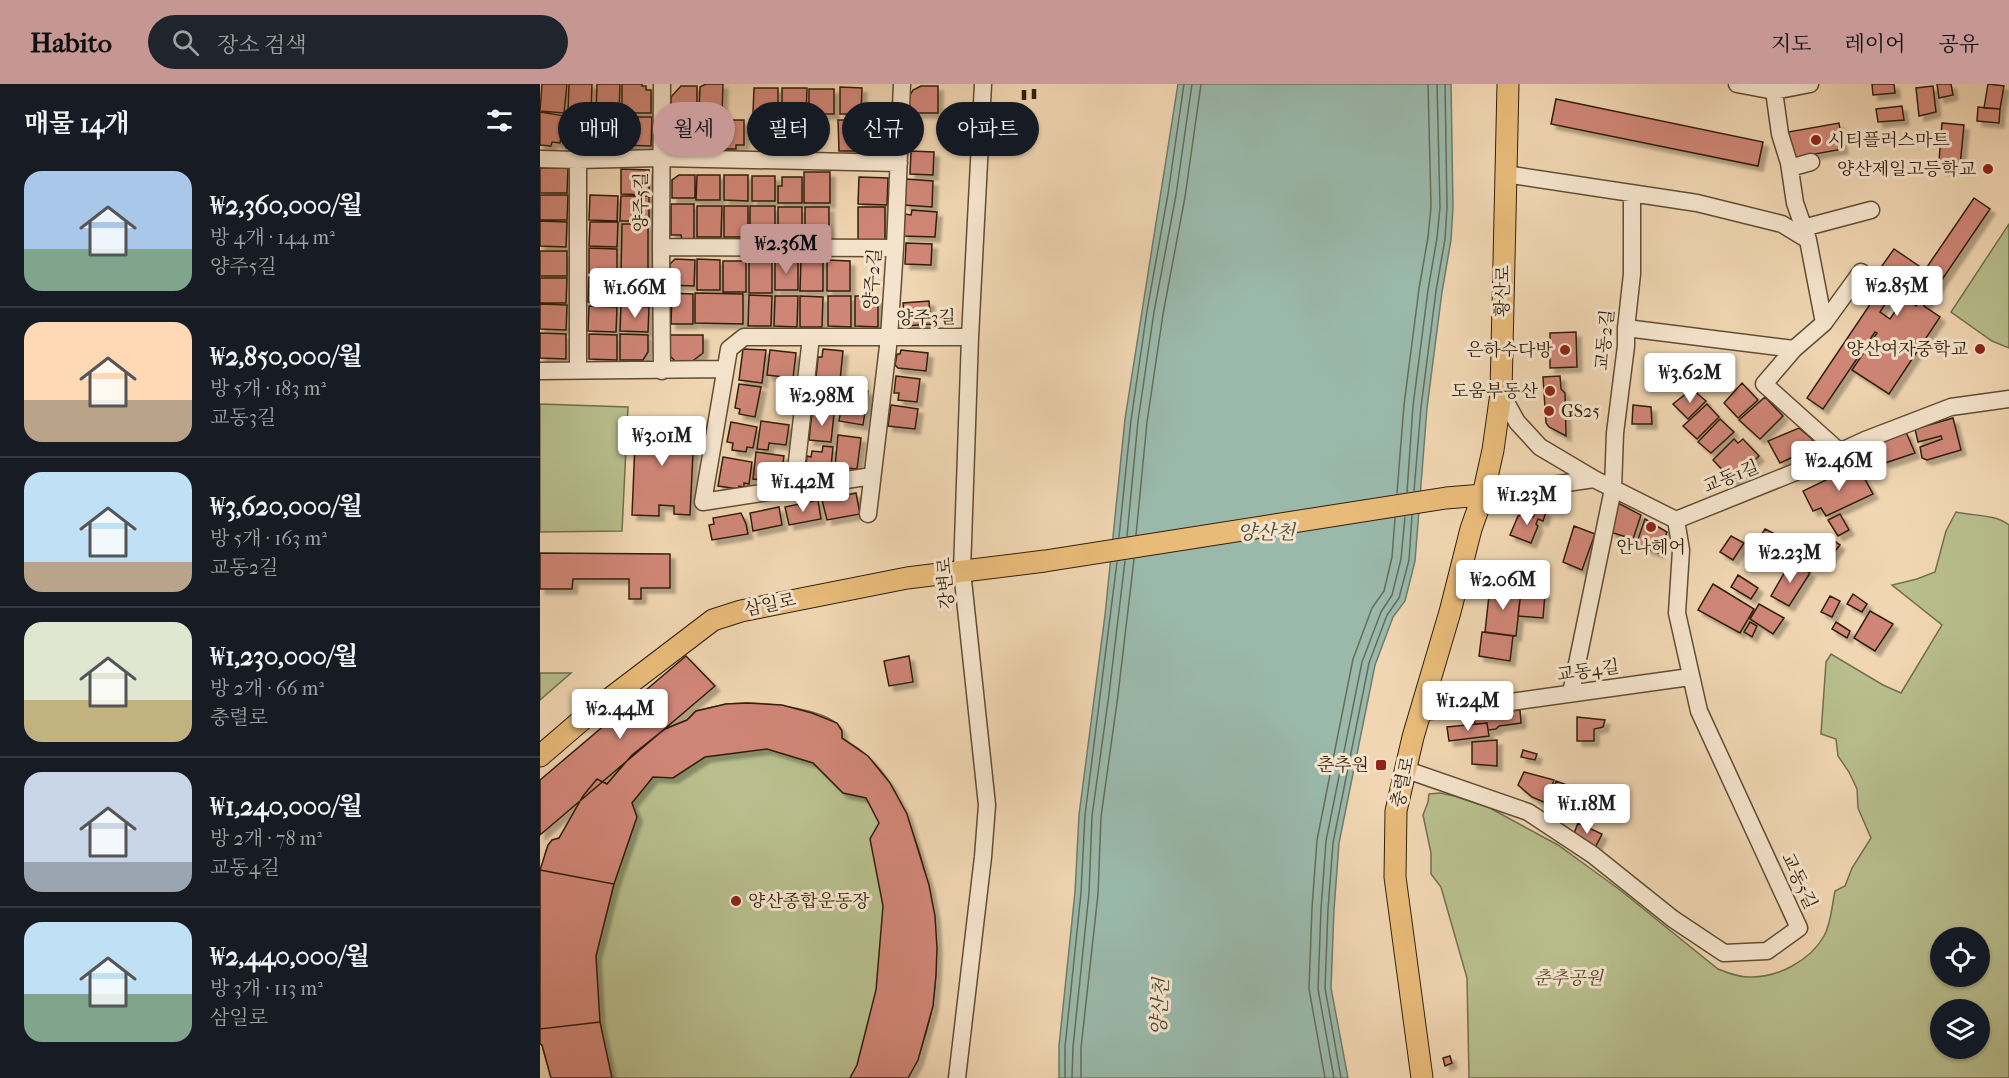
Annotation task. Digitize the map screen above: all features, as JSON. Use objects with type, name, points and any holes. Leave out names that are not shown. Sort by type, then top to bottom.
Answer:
[{"type":"main road","name":"황산로","points":[[1483,495],[1493,450],[1501,393],[1508,84]]},
{"type":"main road","name":"삼일로","points":[[540,756],[583,719],[713,620],[741,610],[907,578],[1051,560],[1446,498],[1483,495]]},
{"type":"main road","name":"충렬로","points":[[1422,1078],[1395,877],[1396,811],[1404,769],[1450,612],[1468,539],[1483,495]]},
{"type":"street","name":"양주5길","points":[[662,371],[663,84]]},
{"type":"street","name":"양주2길","points":[[868,514],[889,338],[902,84]]},
{"type":"street","name":"강변로","points":[[957,1078],[987,806],[962,571],[970,337],[983,84]]},
{"type":"street","points":[[1737,84],[1774,91],[1810,84]]},
{"type":"street","points":[[1774,91],[1780,134],[1790,168],[1795,203],[1806,234],[1824,323]]},
{"type":"street","name":"양주5길","points":[[661,158],[899,163]]},
{"type":"street","points":[[540,159],[661,158]]},
{"type":"street","points":[[578,160],[578,370]]},
{"type":"street","points":[[1790,168],[1811,162]]},
{"type":"street","points":[[1505,174],[1697,203],[1782,224],[1806,234],[1871,210]]},
{"type":"street","name":"교동2길","points":[[1571,693],[1613,489],[1615,433],[1632,274],[1632,194]]},
{"type":"street","name":"양주5길","points":[[661,247],[895,248]]},
{"type":"street","points":[[1840,452],[1764,384],[1794,349],[1824,323],[1861,272]]},
{"type":"street","points":[[1626,328],[1794,349]]},
{"type":"street","name":"양주3길","points":[[794,488],[703,501],[729,349],[744,337],[970,337]]},
{"type":"street","points":[[811,337],[794,488],[872,476]]},
{"type":"street","points":[[540,371],[725,369]]},
{"type":"street","points":[[1501,393],[1517,422],[1534,442],[1594,479],[1676,520]]},
{"type":"street","name":"교동1길","points":[[1676,520],[1798,471],[1865,440],[1951,408],[2009,399]]},
{"type":"street","points":[[1483,495],[1594,479]]},
{"type":"street","name":"교동5길","points":[[1404,769],[1528,812],[1593,855],[1673,919],[1724,953],[1767,951],[1800,928],[1699,711],[1677,613],[1681,550],[1676,520]]},
{"type":"street","name":"교동4길","points":[[1420,712],[1690,677]]},
{"type":"green space","points":[[2009,224],[2009,348],[1992,341],[1951,312]]},
{"type":"green space","points":[[540,404],[628,407],[622,531],[540,532]]},
{"type":"green space","name":"춘추공원","points":[[1956,512],[1991,517],[2009,525],[2009,1078],[1469,1078],[1467,978],[1441,887],[1431,874],[1431,853],[1423,815],[1429,794],[1440,793],[1454,796],[1488,807],[1558,845],[1620,890],[1718,969],[1737,976],[1749,977],[1771,975],[1781,971],[1802,960],[1818,945],[1830,920],[1835,891],[1845,886],[1852,868],[1871,838],[1858,808],[1857,789],[1838,756],[1836,739],[1821,734],[1826,662],[1831,654],[1901,693],[1942,625],[1892,585],[1935,572],[1946,531]]},
{"type":"green space","points":[[540,673],[571,673],[540,700]]},
{"type":"green space","name":"양산종합운동장","points":[[747,703],[795,708],[831,719],[840,728],[842,738],[862,752],[884,775],[907,817],[931,899],[936,960],[929,1020],[921,1049],[908,1078],[551,1078],[542,1045],[545,855],[548,846],[559,838],[597,779],[607,784],[632,755],[665,729],[687,720],[696,711],[726,704]]},
{"type":"water","name":"양산천","points":[[1178,84],[1451,84],[1453,207],[1451,240],[1427,408],[1415,561],[1405,601],[1393,617],[1375,665],[1339,843],[1331,988],[1348,1078],[1059,1078],[1059,1046],[1075,892],[1079,815],[1105,615],[1125,419]]},
{"type":"building","points":[[542,84],[567,84],[565,102],[558,102],[558,112],[540,111]]},
{"type":"building","points":[[569,84],[592,84],[591,102],[568,102]]},
{"type":"building","points":[[597,84],[620,84],[619,102],[596,102]]},
{"type":"building","points":[[622,84],[642,84],[646,86],[646,90],[651,90],[651,113],[641,113],[641,102],[622,102]]},
{"type":"building","points":[[706,84],[723,84],[722,102],[699,102],[700,87]]},
{"type":"building","points":[[1872,84],[1894,84],[1895,93],[1873,95]]},
{"type":"building","points":[[1937,84],[1951,84],[1953,95],[1939,98]]},
{"type":"building","points":[[1988,84],[2004,86],[2000,109],[1984,108]]},
{"type":"building","points":[[681,86],[697,86],[697,102],[671,102],[671,97]]},
{"type":"building","points":[[921,86],[938,86],[936,113],[924,113],[924,102],[909,102],[913,90]]},
{"type":"building","points":[[1933,86],[1936,112],[1919,116],[1916,88]]},
{"type":"building","points":[[840,87],[862,88],[861,102],[842,102],[842,114],[840,114]]},
{"type":"building","points":[[754,88],[778,88],[778,102],[753,102]]},
{"type":"building","points":[[782,88],[807,88],[806,102],[782,102]]},
{"type":"building","points":[[809,89],[834,89],[834,114],[830,114],[830,102],[809,102]]},
{"type":"building","points":[[1556,99],[1763,142],[1758,166],[1551,124]]},
{"type":"building","points":[[1902,106],[1904,120],[1878,122],[1876,109]]},
{"type":"building","points":[[1978,107],[2000,109],[1999,123],[1977,121]]},
{"type":"building","points":[[540,112],[558,115],[558,143],[552,142],[551,146],[540,145]]},
{"type":"building","points":[[641,117],[652,117],[651,146],[641,146]]},
{"type":"building","points":[[735,120],[744,120],[744,145],[736,145],[736,149]]},
{"type":"building","points":[[838,120],[842,120],[842,151],[839,151]]},
{"type":"building","name":"시티플러스마트","points":[[1839,123],[1843,149],[1793,158],[1788,132]]},
{"type":"building","points":[[1942,123],[1964,125],[1960,166],[1950,165],[1950,170],[1941,169],[1941,161],[1939,161]]},
{"type":"building","points":[[924,152],[934,152],[933,175],[910,174],[911,156],[924,156]]},
{"type":"building","points":[[540,168],[568,168],[567,193],[540,193]]},
{"type":"building","points":[[621,169],[649,170],[649,195],[621,194]]},
{"type":"building","points":[[804,172],[830,172],[830,203],[804,203]]},
{"type":"building","points":[[679,175],[695,175],[695,198],[672,198],[672,180]]},
{"type":"building","points":[[697,175],[720,175],[720,200],[696,200]]},
{"type":"building","points":[[724,175],[748,175],[748,201],[724,200]]},
{"type":"building","points":[[752,176],[775,176],[775,201],[752,201]]},
{"type":"building","points":[[782,177],[802,177],[802,203],[778,203],[778,186],[782,186]]},
{"type":"building","points":[[859,177],[888,178],[887,205],[858,204]]},
{"type":"building","points":[[906,179],[933,181],[932,207],[904,205]]},
{"type":"building","points":[[540,195],[568,195],[567,220],[540,220]]},
{"type":"building","points":[[590,195],[618,196],[617,221],[589,220]]},
{"type":"building","points":[[621,196],[649,196],[649,221],[620,221]]},
{"type":"building","points":[[1974,198],[1990,209],[1924,306],[1940,317],[1889,394],[1852,370],[1877,333],[1875,332],[1823,409],[1807,398],[1877,294],[1887,301],[1880,312],[1890,319],[1904,298],[1916,306],[1921,299],[1879,270],[1894,249],[1925,270]]},
{"type":"building","points":[[671,204],[694,204],[694,239],[682,240],[681,235],[671,235]]},
{"type":"building","points":[[697,206],[722,206],[721,237],[697,237]]},
{"type":"building","points":[[724,206],[748,206],[748,237],[724,237]]},
{"type":"building","points":[[750,206],[775,206],[775,237],[750,237]]},
{"type":"building","points":[[778,207],[802,207],[802,236],[778,236]]},
{"type":"building","points":[[805,207],[829,207],[829,235],[805,235]]},
{"type":"building","points":[[858,207],[885,207],[885,240],[858,240]]},
{"type":"building","points":[[912,210],[937,212],[935,237],[903,236],[905,214],[911,215]]},
{"type":"building","points":[[540,221],[567,222],[566,247],[540,246]]},
{"type":"building","points":[[590,222],[618,222],[617,247],[589,246]]},
{"type":"building","points":[[622,224],[648,224],[648,273],[621,273]]},
{"type":"building","points":[[906,243],[932,244],[931,265],[905,264]]},
{"type":"building","points":[[589,248],[617,249],[617,273],[589,273]]},
{"type":"building","points":[[540,251],[567,251],[567,276],[540,276]]},
{"type":"building","points":[[675,259],[695,260],[694,286],[669,285],[670,264]]},
{"type":"building","points":[[697,259],[720,260],[720,290],[697,290]]},
{"type":"building","points":[[775,259],[798,260],[798,290],[775,290]]},
{"type":"building","points":[[801,260],[823,260],[823,291],[800,291]]},
{"type":"building","points":[[827,260],[850,261],[850,291],[827,291]]},
{"type":"building","points":[[723,261],[746,261],[746,292],[723,292]]},
{"type":"building","points":[[749,262],[772,262],[772,293],[749,293]]},
{"type":"building","points":[[589,277],[617,278],[616,303],[588,302]]},
{"type":"building","points":[[540,278],[567,278],[566,303],[540,303]]},
{"type":"building","points":[[621,278],[649,278],[649,303],[621,303]]},
{"type":"building","points":[[672,293],[693,294],[693,324],[671,324]]},
{"type":"building","points":[[695,293],[743,294],[743,324],[695,323]]},
{"type":"building","points":[[749,295],[772,296],[771,326],[748,326]]},
{"type":"building","points":[[775,296],[798,296],[797,327],[774,326]]},
{"type":"building","points":[[800,296],[823,297],[822,327],[800,327]]},
{"type":"building","points":[[828,296],[851,296],[851,327],[828,326]]},
{"type":"building","points":[[855,296],[878,296],[878,327],[855,326]]},
{"type":"building","points":[[929,301],[931,324],[905,326],[903,303]]},
{"type":"building","points":[[540,304],[567,305],[566,330],[540,329]]},
{"type":"building","points":[[589,306],[617,307],[616,332],[588,331]]},
{"type":"building","points":[[621,306],[649,307],[648,332],[620,331]]},
{"type":"building","points":[[1576,332],[1577,367],[1550,368],[1550,333]]},
{"type":"building","points":[[540,333],[566,334],[566,359],[540,358]]},
{"type":"building","points":[[589,334],[617,335],[617,360],[589,359]]},
{"type":"building","points":[[620,334],[648,335],[648,352],[643,360],[620,360]]},
{"type":"building","points":[[670,335],[703,335],[703,353],[690,363],[676,362],[670,356]]},
{"type":"building","points":[[743,349],[766,350],[762,383],[739,380]]},
{"type":"building","points":[[823,349],[843,351],[840,380],[816,378],[818,357],[822,357]]},
{"type":"building","points":[[770,350],[796,353],[793,378],[767,375]]},
{"type":"building","points":[[901,350],[928,353],[926,371],[898,368],[895,365],[897,354],[900,354]]},
{"type":"building","points":[[896,376],[920,379],[917,402],[898,400],[899,393],[894,393]]},
{"type":"building","points":[[1560,376],[1561,389],[1565,393],[1566,436],[1546,423],[1543,377]]},
{"type":"building","points":[[816,381],[839,383],[836,409],[813,406]]},
{"type":"building","points":[[1742,383],[1758,400],[1738,418],[1724,403]]},
{"type":"building","points":[[739,384],[761,387],[755,417],[739,414],[740,409],[735,408]]},
{"type":"building","points":[[843,388],[868,391],[863,425],[839,421],[841,409],[844,410],[844,404],[841,403]]},
{"type":"building","points":[[1692,389],[1706,401],[1688,419],[1673,404]]},
{"type":"building","points":[[1765,397],[1783,416],[1760,439],[1739,420]]},
{"type":"building","points":[[1707,404],[1719,417],[1697,439],[1683,426]]},
{"type":"building","points":[[891,405],[918,409],[915,429],[888,426]]},
{"type":"building","points":[[1633,405],[1651,407],[1652,424],[1632,424]]},
{"type":"building","points":[[812,412],[834,414],[831,442],[809,440]]},
{"type":"building","points":[[636,418],[685,420],[685,432],[694,432],[690,515],[674,514],[674,506],[659,505],[659,516],[632,515]]},
{"type":"building","points":[[1953,418],[1961,450],[1927,460],[1922,458],[1920,447],[1942,439],[1941,436],[1918,442],[1915,429]]},
{"type":"building","points":[[1720,419],[1734,432],[1711,453],[1698,442]]},
{"type":"building","points":[[761,421],[789,425],[786,445],[769,443],[768,450],[757,449]]},
{"type":"building","points":[[731,422],[757,427],[753,448],[747,447],[746,452],[732,450],[733,443],[727,442]]},
{"type":"building","points":[[1799,428],[1812,439],[1815,447],[1780,463],[1768,441]]},
{"type":"building","points":[[1906,432],[1915,453],[1885,463],[1882,459],[1878,459],[1875,446],[1878,442]]},
{"type":"building","points":[[838,435],[861,438],[857,469],[835,467]]},
{"type":"building","points":[[1734,439],[1738,443],[1743,439],[1759,456],[1733,481],[1713,460]]},
{"type":"building","points":[[823,446],[833,447],[830,477],[805,474],[807,456],[811,457],[812,451],[822,452]]},
{"type":"building","points":[[756,452],[784,456],[780,480],[776,479],[776,482],[753,479]]},
{"type":"building","points":[[723,457],[752,462],[749,484],[744,483],[744,487],[739,486],[738,489],[718,486]]},
{"type":"building","points":[[1857,465],[1873,494],[1826,516],[1821,508],[1813,511],[1803,491]]},
{"type":"building","points":[[856,493],[860,514],[827,520],[822,500]]},
{"type":"building","points":[[818,500],[821,519],[789,525],[785,507]]},
{"type":"building","points":[[1618,503],[1641,515],[1633,539],[1610,532]]},
{"type":"building","points":[[779,507],[782,525],[753,531],[750,513]]},
{"type":"building","points":[[1541,509],[1546,512],[1543,521],[1538,519],[1536,524],[1538,526],[1531,543],[1510,535],[1518,516],[1524,514],[1533,517],[1535,512],[1538,513]]},
{"type":"building","points":[[741,513],[748,534],[712,540],[709,525],[714,524],[713,518]]},
{"type":"building","points":[[1840,514],[1849,530],[1838,536],[1828,520]]},
{"type":"building","points":[[1645,519],[1667,532],[1659,553],[1636,545]]},
{"type":"building","points":[[1574,526],[1595,534],[1582,570],[1563,562]]},
{"type":"building","points":[[1765,529],[1785,539],[1778,553],[1757,542]]},
{"type":"building","points":[[1731,536],[1744,543],[1733,560],[1720,552]]},
{"type":"building","points":[[1827,536],[1840,545],[1825,564],[1812,554]]},
{"type":"building","points":[[540,553],[670,554],[670,588],[641,588],[641,599],[629,599],[629,579],[573,579],[572,589],[540,589]]},
{"type":"building","points":[[1791,561],[1810,573],[1789,606],[1771,596]]},
{"type":"building","points":[[1738,575],[1758,588],[1751,599],[1731,587]]},
{"type":"building","points":[[1713,584],[1754,609],[1740,633],[1698,610]]},
{"type":"building","points":[[1490,586],[1521,591],[1516,636],[1485,632]]},
{"type":"building","points":[[1521,591],[1545,593],[1543,618],[1518,616]]},
{"type":"building","points":[[1853,594],[1867,604],[1862,612],[1847,604]]},
{"type":"building","points":[[1830,596],[1840,601],[1832,617],[1821,612]]},
{"type":"building","points":[[1759,604],[1784,618],[1773,634],[1750,619]]},
{"type":"building","points":[[1870,611],[1893,624],[1875,651],[1854,638]]},
{"type":"building","points":[[1750,622],[1757,626],[1752,637],[1744,632]]},
{"type":"building","points":[[1836,622],[1850,631],[1847,638],[1832,629]]},
{"type":"building","points":[[1482,632],[1513,636],[1510,661],[1479,656]]},
{"type":"building","points":[[686,656],[715,686],[540,835],[540,780]]},
{"type":"building","points":[[909,656],[913,682],[889,686],[884,661]]},
{"type":"building","points":[[726,704],[782,705],[837,723],[842,731],[842,738],[868,756],[890,783],[907,814],[929,885],[935,916],[937,948],[933,1006],[918,1060],[908,1078],[850,1078],[857,1065],[876,990],[883,906],[870,839],[879,823],[866,798],[843,793],[813,763],[767,749],[705,757],[673,778],[653,777],[632,803],[637,817],[614,884],[596,956],[600,1022],[612,1078],[551,1078],[540,1044],[540,870],[548,845],[552,840],[559,838],[583,796],[597,779],[607,784],[632,755],[665,729],[687,720],[696,711]]},
{"type":"building","points":[[1520,710],[1521,723],[1488,730],[1487,723],[1475,724],[1473,715]]},
{"type":"building","points":[[1577,717],[1605,720],[1603,727],[1594,729],[1594,741],[1577,741]]},
{"type":"building","points":[[1487,723],[1489,736],[1449,741],[1447,727]]},
{"type":"building","points":[[1497,740],[1497,766],[1472,764],[1472,742]]},
{"type":"building","points":[[1523,750],[1537,754],[1535,760],[1521,757]]},
{"type":"building","points":[[1524,772],[1554,780],[1546,803],[1532,797],[1518,785]]},
{"type":"building","points":[[1556,781],[1567,785],[1560,807],[1549,803]]},
{"type":"building","points":[[1578,823],[1602,834],[1595,848],[1573,836]]},
{"type":"building","points":[[540,870],[614,884],[596,956],[600,1022],[540,1029]]},
{"type":"building","points":[[1450,1056],[1452,1063],[1445,1066],[1443,1058]]},
{"type":"railway","points":[[1024,84],[1024,100]]},
{"type":"railway","points":[[1034,84],[1034,99]]},
{"type":"place","name":"시티플러스마트","points":[[1816,140]]},
{"type":"place","name":"양산제일고등학교","points":[[1988,169]]},
{"type":"place","name":"양산여자중학교","points":[[1980,349]]},
{"type":"place","name":"은하수다방","points":[[1565,350]]},
{"type":"place","name":"도움부동산","points":[[1550,391]]},
{"type":"place","name":"GS25","points":[[1549,411]]},
{"type":"place","name":"안나헤어","points":[[1651,527]]},
{"type":"place","name":"춘추원","points":[[1381,765]]},
{"type":"place","name":"양산종합운동장","points":[[736,901]]}]
